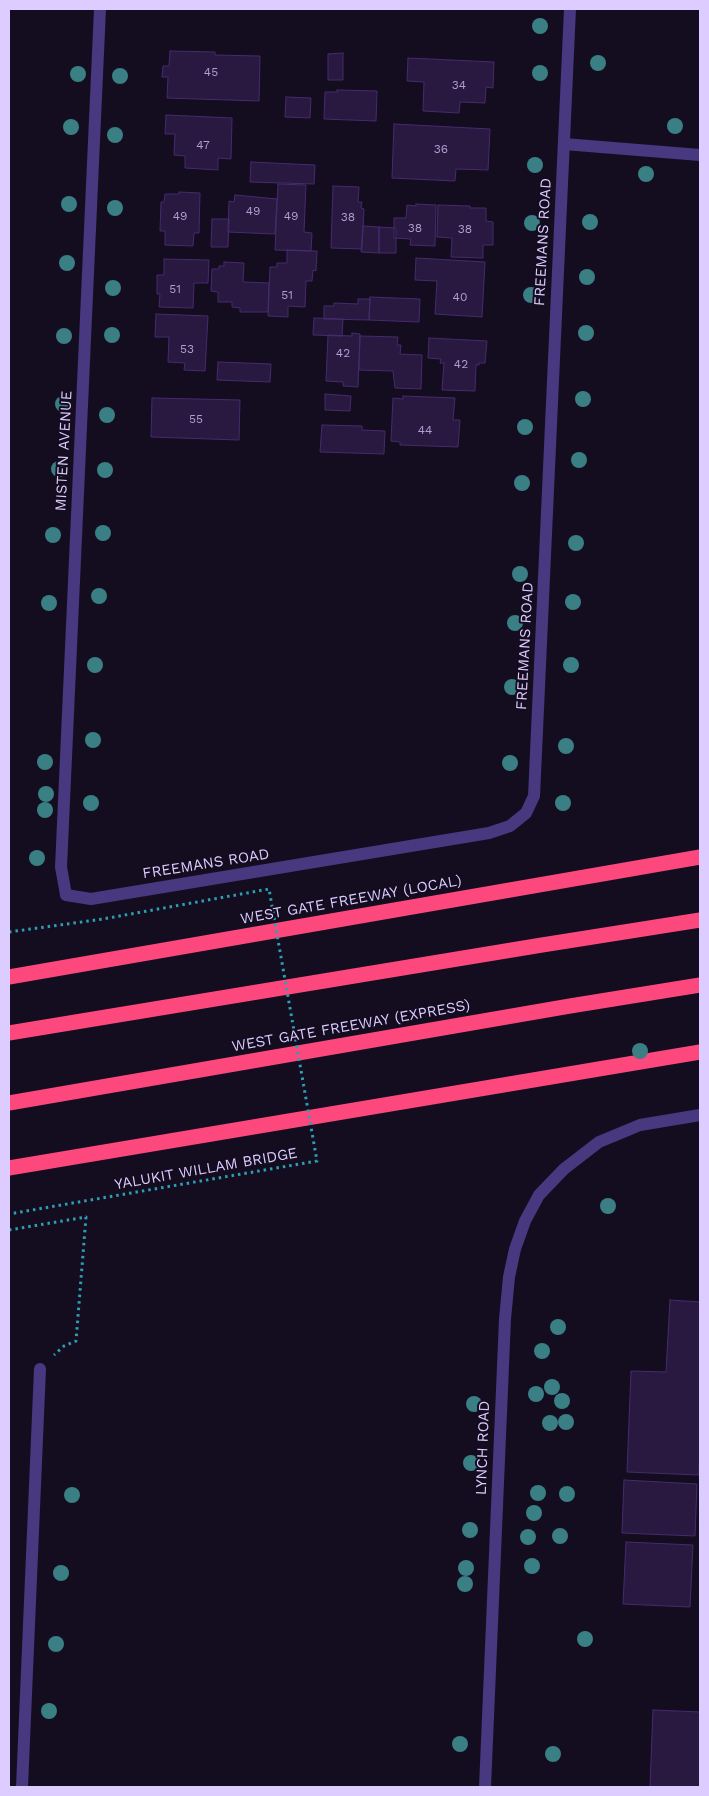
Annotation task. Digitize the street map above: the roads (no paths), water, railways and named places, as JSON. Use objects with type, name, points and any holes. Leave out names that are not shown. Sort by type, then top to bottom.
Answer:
[{"type":"highway","name":"WEST GATE FREEWAY (LOCAL)","points":[[9,977],[700,857]]},
{"type":"highway","points":[[9,1033],[700,920]]},
{"type":"highway","name":"WEST GATE FREEWAY (EXPRESS)","points":[[9,1103],[700,985]]},
{"type":"highway","points":[[9,1168],[700,1052]]},
{"type":"street","name":"MISTEN AVENUE","points":[[66,895],[61,867],[100,9]]},
{"type":"street","name":"FREEMANS ROAD","points":[[66,895],[91,899],[489,833],[510,826],[526,813],[534,796],[570,9]]},
{"type":"street","points":[[564,144],[700,155]]},
{"type":"street","name":"LYNCH ROAD","points":[[485,1787],[505,1319],[509,1277],[524,1220],[539,1195],[564,1169],[599,1142],[640,1126],[700,1115]]},
{"type":"street","points":[[22,1787],[40,1369]]}]
